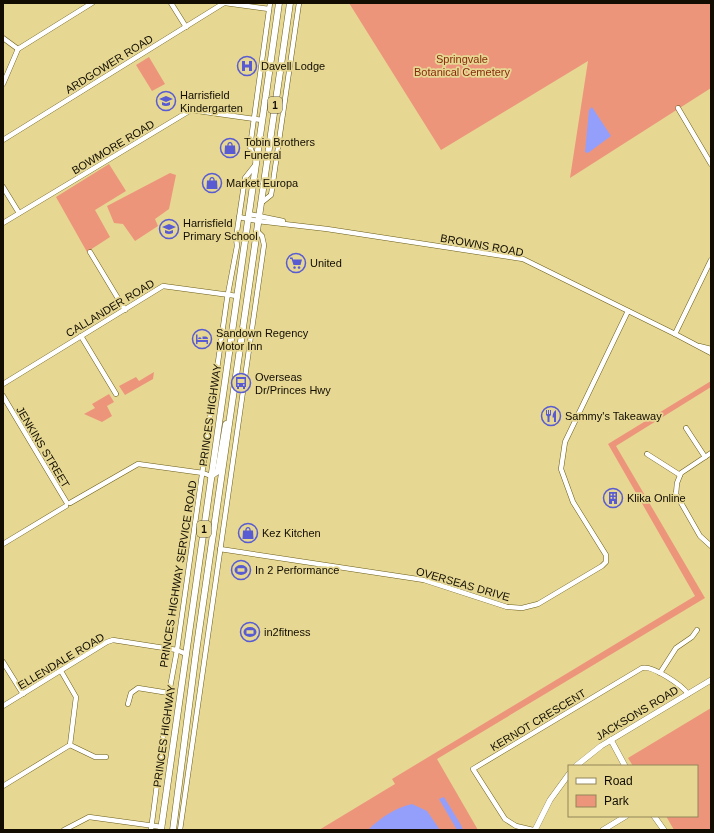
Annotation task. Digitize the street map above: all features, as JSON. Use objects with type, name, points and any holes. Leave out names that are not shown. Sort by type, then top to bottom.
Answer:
[{"type":"highway","name":"PRINCES HIGHWAY","points":[[162,828],[279,3]]},
{"type":"highway","name":"PRINCES HIGHWAY","points":[[173,830],[196,652],[290,3]]},
{"type":"highway","points":[[262,120],[272,122]]},
{"type":"highway","points":[[261,134],[271,136]]},
{"type":"highway","points":[[211,476],[218,471],[224,433],[231,412]]},
{"type":"highway","points":[[186,654],[196,652]]},
{"type":"main road","name":"JACKSONS ROAD","points":[[577,765],[610,741],[711,680]]},
{"type":"main road","points":[[610,741],[625,765]]},
{"type":"main road","points":[[534,830],[554,792],[568,775]]},
{"type":"main road","points":[[540,830],[542,815]]},
{"type":"main road","points":[[603,830],[624,817]]},
{"type":"main road","points":[[655,817],[664,829]]},
{"type":"main road","points":[[658,817],[664,829]]},
{"type":"street","points":[[3,84],[18,49],[92,3]]},
{"type":"street","points":[[171,3],[186,27]]},
{"type":"street","name":"ARDGOWER ROAD","points":[[3,140],[225,3],[269,9]]},
{"type":"street","points":[[256,164],[250,148],[270,3]]},
{"type":"street","points":[[260,203],[270,195],[272,189],[299,3]]},
{"type":"street","points":[[3,38],[18,49]]},
{"type":"street","points":[[678,108],[711,164]]},
{"type":"street","name":"BOWMORE ROAD","points":[[3,223],[191,110],[262,120]]},
{"type":"street","name":"PRINCES HIGHWAY SERVICE ROAD","points":[[151,828],[169,692],[177,650],[228,295],[237,246],[236,238],[245,178],[256,164]]},
{"type":"street","points":[[3,187],[19,213]]},
{"type":"street","name":"BROWNS ROAD","points":[[239,217],[258,218],[522,260],[711,353]]},
{"type":"street","points":[[180,830],[264,245],[262,236],[257,231]]},
{"type":"street","points":[[90,252],[125,310]]},
{"type":"street","points":[[675,334],[711,260]]},
{"type":"street","name":"CALLANDER ROAD","points":[[3,384],[165,286],[237,296]]},
{"type":"street","name":"OVERSEAS DRIVE","points":[[220,549],[424,580],[507,607],[522,608],[544,600],[602,566],[606,562],[606,555],[573,502],[561,469],[565,442],[628,311]]},
{"type":"street","points":[[81,336],[116,394]]},
{"type":"street","name":"BROWNS ROAD","points":[[699,346],[711,349]]},
{"type":"street","name":"JENKINS STREET","points":[[3,398],[68,504]]},
{"type":"street","points":[[686,428],[705,457]]},
{"type":"street","points":[[711,453],[688,467],[680,475],[676,488],[676,497],[700,536],[711,546]]},
{"type":"street","points":[[647,454],[680,475]]},
{"type":"street","points":[[3,544],[68,504],[138,464],[203,473],[211,476]]},
{"type":"street","points":[[203,473],[213,466]]},
{"type":"street","points":[[660,673],[676,648],[692,637],[698,630]]},
{"type":"street","name":"ELLENDALE ROAD","points":[[3,706],[113,640],[177,650],[186,654]]},
{"type":"street","points":[[177,650],[187,644]]},
{"type":"street","points":[[3,662],[23,694]]},
{"type":"street","name":"KERNOT CRESCENT","points":[[534,830],[516,826],[505,819],[474,769],[639,669],[649,668],[660,673],[683,688],[688,694]]},
{"type":"street","points":[[61,671],[76,697],[70,745]]},
{"type":"street","points":[[128,704],[131,693],[138,688],[169,692]]},
{"type":"street","points":[[70,745],[95,757],[106,757]]},
{"type":"street","points":[[3,786],[70,745]]},
{"type":"street","points":[[64,830],[89,816],[151,828],[162,828]]},
{"type":"green space","name":"Springvale Botanical Cemetery","points":[[349,3],[711,3],[711,88],[570,178],[588,61],[441,150]]},
{"type":"green space","points":[[149,57],[165,84],[152,91],[136,65]]},
{"type":"green space","points":[[109,164],[126,191],[95,210],[110,237],[87,252],[56,197]]},
{"type":"green space","points":[[170,173],[176,175],[169,209],[155,219],[158,226],[135,241],[123,224],[114,223],[107,206]]},
{"type":"green space","points":[[154,372],[153,379],[125,395],[119,386],[136,377],[139,381]]},
{"type":"green space","points":[[711,381],[711,387],[616,446],[705,598],[437,759],[478,830],[319,830],[395,784],[392,779],[695,596],[608,444]]},
{"type":"green space","points":[[109,394],[114,402],[107,406],[112,416],[102,422],[84,414],[95,408],[92,404]]},
{"type":"green space","points":[[711,708],[711,830],[674,830],[667,817],[698,817],[698,765],[632,765],[628,758]]},
{"type":"water","points":[[592,107],[611,136],[588,153],[585,152],[589,110]]},
{"type":"water","points":[[444,797],[463,830],[457,830],[439,799]]},
{"type":"water","points":[[412,804],[427,811],[440,830],[368,830],[388,814]]},
{"type":"place","name":"Davell Lodge","points":[[247,66]]},
{"type":"place","name":"Harrisfield Kindergarten","points":[[166,101]]},
{"type":"place","name":"Tobin Brothers Funeral","points":[[230,148]]},
{"type":"place","name":"Market Europa","points":[[212,183]]},
{"type":"place","name":"Harrisfield Primary School","points":[[169,229]]},
{"type":"place","name":"United","points":[[296,263]]},
{"type":"place","name":"Sandown Regency Motor Inn","points":[[202,339]]},
{"type":"place","name":"Overseas Dr/Princes Hwy","points":[[241,383]]},
{"type":"place","name":"Sammy's Takeaway","points":[[551,416]]},
{"type":"place","name":"Klika Online","points":[[613,498]]},
{"type":"place","name":"Kez Kitchen","points":[[248,533]]},
{"type":"place","name":"In 2 Performance","points":[[241,570]]},
{"type":"place","name":"in2fitness","points":[[250,632]]}]
